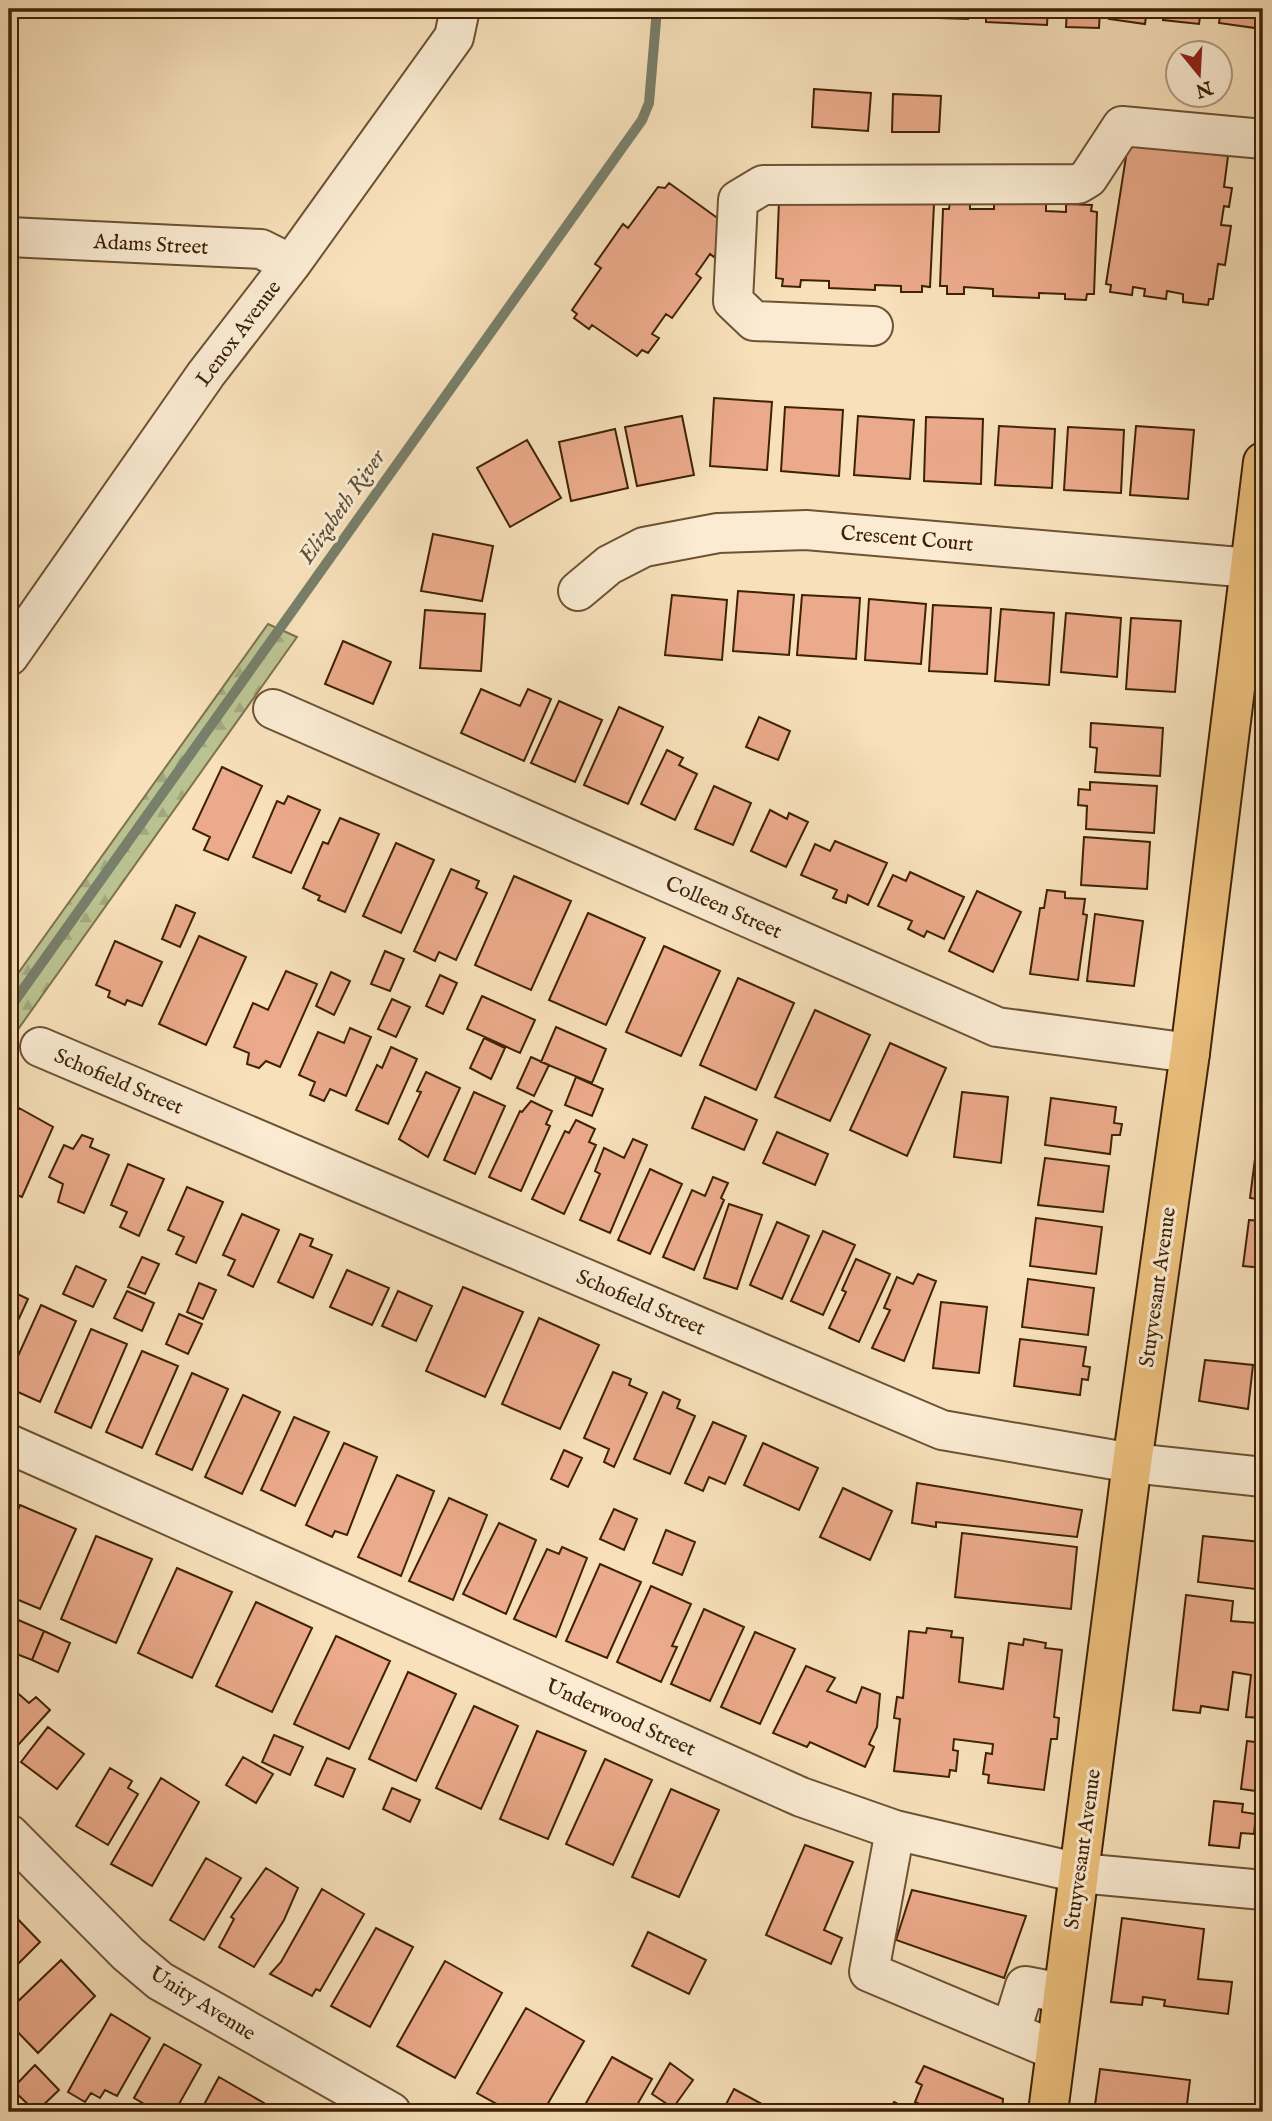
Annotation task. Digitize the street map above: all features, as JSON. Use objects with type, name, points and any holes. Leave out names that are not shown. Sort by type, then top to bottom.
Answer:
[{"type":"main road","name":"Stuyvesant Avenue","points":[[1048,2112],[1132,1464],[1256,567],[1263,462]]},
{"type":"street","name":"Lenox Avenue","points":[[11,649],[206,374],[291,264],[454,37],[460,9]]},
{"type":"street","points":[[873,326],[754,321],[733,301],[738,200],[763,185],[1077,184],[1088,178],[1122,126],[1263,139]]},
{"type":"street","name":"Adams Street","points":[[9,237],[261,249],[291,264]]},
{"type":"street","name":"Crescent Court","points":[[578,591],[609,565],[644,547],[718,533],[806,530],[1256,567]]},
{"type":"street","name":"Colleen Street","points":[[273,709],[997,1027],[1190,1053]]},
{"type":"street","name":"Schofield Street","points":[[40,1047],[942,1430],[1132,1464],[1263,1477]]},
{"type":"street","name":"Underwood Street","points":[[9,1444],[801,1797],[895,1830],[1079,1872],[1263,1890]]},
{"type":"street","points":[[895,1830],[869,1972],[1054,2050]]},
{"type":"street","name":"Unity Avenue","points":[[9,1834],[128,1954],[160,1981],[391,2112]]},
{"type":"street","points":[[1011,2031],[1025,1986],[1062,1993]]},
{"type":"green space","points":[[268,624],[297,637],[9,1042],[9,986]]},
{"type":"building","points":[[830,9],[889,9],[889,16],[830,12]]},
{"type":"building","points":[[908,9],[969,9],[968,19],[908,17]]},
{"type":"building","points":[[986,9],[1048,9],[1047,25],[986,22]]},
{"type":"building","points":[[1067,9],[1100,9],[1099,28],[1066,27]]},
{"type":"building","points":[[1111,9],[1147,9],[1145,24],[1109,19]]},
{"type":"building","points":[[1165,9],[1201,9],[1199,24],[1163,20]]},
{"type":"building","points":[[1221,9],[1257,9],[1255,28],[1219,23]]},
{"type":"building","points":[[814,89],[871,93],[868,131],[812,127]]},
{"type":"building","points":[[893,94],[941,96],[939,132],[892,132]]},
{"type":"building","points":[[1128,144],[1228,156],[1224,187],[1232,188],[1229,207],[1224,206],[1221,225],[1231,226],[1225,265],[1218,264],[1213,299],[1209,299],[1208,305],[1183,302],[1183,294],[1167,291],[1166,299],[1144,296],[1145,289],[1133,287],[1132,295],[1110,292],[1111,285],[1106,284]]},
{"type":"building","points":[[669,183],[727,225],[727,239],[714,257],[710,254],[696,274],[701,278],[672,318],[666,314],[652,334],[659,338],[648,353],[642,350],[637,356],[592,325],[589,329],[574,318],[577,314],[572,310],[601,268],[595,264],[623,224],[628,228],[658,187],[665,188]]},
{"type":"building","points":[[779,201],[934,204],[930,287],[922,286],[922,292],[901,292],[901,286],[875,285],[875,290],[829,288],[829,281],[801,280],[800,287],[782,286],[783,279],[776,278]]},
{"type":"building","points":[[950,201],[970,201],[970,209],[994,209],[994,202],[1046,204],[1046,211],[1066,212],[1066,204],[1092,205],[1091,211],[1097,212],[1094,294],[1087,294],[1086,300],[1065,299],[1065,294],[1039,293],[1039,298],[993,296],[993,289],[964,287],[964,294],[947,294],[947,286],[940,286],[943,209],[949,209]]},
{"type":"building","points":[[714,398],[772,402],[767,470],[710,466]]},
{"type":"building","points":[[785,407],[843,410],[839,476],[781,471]]},
{"type":"building","points":[[682,416],[694,475],[637,486],[625,427]]},
{"type":"building","points":[[858,416],[914,420],[910,479],[854,475]]},
{"type":"building","points":[[926,417],[983,419],[981,484],[924,481]]},
{"type":"building","points":[[999,426],[1055,429],[1052,488],[995,485]]},
{"type":"building","points":[[1136,426],[1194,430],[1188,499],[1130,495]]},
{"type":"building","points":[[1068,427],[1124,430],[1121,493],[1064,490]]},
{"type":"building","points":[[615,429],[628,488],[571,501],[559,442]]},
{"type":"building","points":[[527,440],[561,498],[510,527],[477,468]]},
{"type":"building","points":[[433,534],[493,546],[482,601],[421,591]]},
{"type":"building","points":[[738,591],[794,595],[789,655],[733,651]]},
{"type":"building","points":[[672,595],[727,600],[722,660],[665,655]]},
{"type":"building","points":[[802,595],[860,598],[856,659],[797,655]]},
{"type":"building","points":[[869,599],[926,604],[921,664],[865,660]]},
{"type":"building","points":[[933,605],[991,608],[987,674],[929,671]]},
{"type":"building","points":[[1001,609],[1054,613],[1049,685],[995,681]]},
{"type":"building","points":[[425,610],[485,614],[481,671],[420,668]]},
{"type":"building","points":[[1066,613],[1121,618],[1117,677],[1061,672]]},
{"type":"building","points":[[1131,618],[1181,621],[1175,692],[1126,689]]},
{"type":"building","points":[[343,641],[391,662],[373,704],[325,684]]},
{"type":"building","points":[[481,689],[520,706],[528,689],[551,699],[524,761],[461,733]]},
{"type":"building","points":[[559,701],[602,720],[575,782],[531,763]]},
{"type":"building","points":[[619,707],[663,727],[628,804],[584,785]]},
{"type":"building","points":[[759,717],[790,731],[778,760],[746,747]]},
{"type":"building","points":[[1091,723],[1163,728],[1160,776],[1095,772],[1097,748],[1090,747]]},
{"type":"building","points":[[667,750],[683,758],[679,765],[697,774],[675,820],[641,804]]},
{"type":"building","points":[[222,767],[262,786],[228,860],[204,850],[210,837],[193,829]]},
{"type":"building","points":[[1090,782],[1157,786],[1154,833],[1086,829],[1087,806],[1078,805],[1079,789],[1090,790]]},
{"type":"building","points":[[714,786],[751,803],[733,845],[695,829]]},
{"type":"building","points":[[288,796],[320,810],[291,873],[253,857],[277,801],[284,804]]},
{"type":"building","points":[[770,810],[787,819],[789,813],[808,822],[786,867],[751,851]]},
{"type":"building","points":[[340,818],[379,834],[345,912],[318,900],[320,896],[303,888],[323,842],[328,844]]},
{"type":"building","points":[[1084,837],[1150,842],[1147,889],[1081,885]]},
{"type":"building","points":[[835,841],[887,863],[868,905],[848,895],[846,903],[833,898],[837,890],[801,875],[815,844],[830,851]]},
{"type":"building","points":[[396,843],[434,860],[401,933],[363,916]]},
{"type":"building","points":[[451,869],[479,881],[476,888],[487,893],[456,960],[439,952],[435,961],[414,951]]},
{"type":"building","points":[[910,872],[964,897],[944,939],[927,931],[924,937],[908,929],[912,921],[878,906],[893,875],[906,881]]},
{"type":"building","points":[[514,876],[571,901],[531,990],[475,965]]},
{"type":"building","points":[[1047,890],[1065,892],[1065,898],[1085,899],[1083,914],[1087,915],[1078,980],[1030,974],[1040,908],[1044,908]]},
{"type":"building","points":[[977,891],[1021,912],[993,972],[949,951]]},
{"type":"building","points":[[176,905],[195,913],[180,947],[162,939]]},
{"type":"building","points":[[588,913],[645,938],[606,1025],[549,1000]]},
{"type":"building","points":[[1095,914],[1143,921],[1134,986],[1087,981]]},
{"type":"building","points":[[199,936],[246,957],[206,1045],[159,1024]]},
{"type":"building","points":[[115,941],[162,962],[142,1006],[127,1000],[125,1005],[108,997],[110,991],[96,985]]},
{"type":"building","points":[[664,946],[720,971],[681,1056],[626,1032]]},
{"type":"building","points":[[385,951],[404,959],[390,991],[371,984]]},
{"type":"building","points":[[286,971],[317,984],[280,1067],[266,1061],[259,1068],[247,1064],[249,1053],[234,1047],[253,1003],[268,1010]]},
{"type":"building","points":[[331,972],[350,981],[334,1015],[316,1006]]},
{"type":"building","points":[[440,975],[457,983],[443,1014],[426,1006]]},
{"type":"building","points":[[738,978],[794,1003],[756,1090],[700,1065]]},
{"type":"building","points":[[482,996],[535,1020],[520,1053],[467,1029]]},
{"type":"building","points":[[392,999],[410,1007],[396,1037],[378,1029]]},
{"type":"building","points":[[815,1010],[870,1035],[830,1121],[775,1097]]},
{"type":"building","points":[[556,1027],[606,1049],[592,1083],[541,1062]]},
{"type":"building","points":[[350,1028],[371,1037],[346,1096],[330,1089],[324,1101],[310,1095],[315,1082],[299,1075],[318,1032],[344,1043]]},
{"type":"building","points":[[484,1038],[505,1048],[491,1079],[470,1068]]},
{"type":"building","points":[[890,1043],[946,1068],[907,1156],[850,1130]]},
{"type":"building","points":[[391,1047],[417,1059],[388,1124],[356,1110],[377,1065],[382,1068]]},
{"type":"building","points":[[531,1057],[549,1065],[534,1096],[517,1088]]},
{"type":"building","points":[[426,1072],[460,1088],[428,1157],[399,1139],[421,1092],[417,1091]]},
{"type":"building","points":[[576,1077],[603,1089],[592,1116],[565,1105]]},
{"type":"building","points":[[474,1092],[505,1106],[475,1174],[444,1160]]},
{"type":"building","points":[[962,1092],[1008,1097],[1001,1163],[954,1157]]},
{"type":"building","points":[[705,1097],[757,1120],[744,1150],[692,1128]]},
{"type":"building","points":[[1051,1098],[1116,1107],[1114,1123],[1122,1124],[1120,1135],[1112,1135],[1110,1154],[1045,1145]]},
{"type":"building","points":[[531,1101],[552,1111],[546,1124],[550,1126],[521,1191],[489,1177],[520,1111]]},
{"type":"building","points":[[19,1108],[53,1127],[22,1197],[9,1192],[9,1130]]},
{"type":"building","points":[[576,1120],[595,1129],[589,1142],[596,1145],[564,1214],[532,1199],[565,1131],[569,1133]]},
{"type":"building","points":[[777,1132],[828,1154],[815,1185],[763,1163]]},
{"type":"building","points":[[82,1135],[93,1139],[90,1147],[109,1155],[84,1213],[58,1202],[63,1184],[49,1177],[64,1145],[73,1149]]},
{"type":"building","points":[[633,1139],[647,1145],[610,1233],[580,1220],[600,1174],[595,1171],[604,1148],[624,1158]]},
{"type":"building","points":[[1256,1151],[1263,1152],[1263,1200],[1250,1198]]},
{"type":"building","points":[[1045,1158],[1109,1166],[1103,1212],[1038,1205]]},
{"type":"building","points":[[128,1164],[164,1179],[139,1236],[120,1227],[127,1212],[111,1205]]},
{"type":"building","points":[[650,1169],[682,1184],[650,1254],[618,1240]]},
{"type":"building","points":[[713,1177],[728,1183],[721,1198],[724,1200],[694,1270],[663,1257],[692,1190],[705,1196]]},
{"type":"building","points":[[187,1187],[223,1202],[196,1263],[176,1254],[184,1237],[168,1230]]},
{"type":"building","points":[[729,1204],[762,1215],[737,1289],[704,1278]]},
{"type":"building","points":[[242,1214],[279,1230],[253,1287],[228,1275],[235,1260],[223,1255]]},
{"type":"building","points":[[1036,1218],[1102,1227],[1096,1274],[1030,1266]]},
{"type":"building","points":[[1249,1220],[1263,1221],[1263,1268],[1243,1266]]},
{"type":"building","points":[[777,1222],[809,1236],[782,1299],[750,1285]]},
{"type":"building","points":[[823,1231],[855,1245],[823,1315],[791,1301]]},
{"type":"building","points":[[300,1234],[313,1239],[310,1246],[332,1255],[313,1298],[278,1282]]},
{"type":"building","points":[[142,1257],[159,1264],[145,1294],[128,1287]]},
{"type":"building","points":[[856,1259],[890,1274],[859,1342],[829,1328],[846,1292],[842,1290]]},
{"type":"building","points":[[76,1266],[106,1280],[93,1307],[63,1294]]},
{"type":"building","points":[[347,1270],[389,1288],[372,1325],[330,1307]]},
{"type":"building","points":[[918,1274],[936,1281],[904,1361],[872,1348],[890,1310],[884,1308],[897,1277],[913,1284]]},
{"type":"building","points":[[1028,1279],[1094,1288],[1088,1335],[1022,1327]]},
{"type":"building","points":[[199,1283],[216,1290],[203,1319],[187,1312]]},
{"type":"building","points":[[463,1287],[523,1312],[485,1397],[426,1371]]},
{"type":"building","points":[[9,1290],[28,1299],[9,1340]]},
{"type":"building","points":[[127,1291],[154,1303],[142,1331],[114,1318]]},
{"type":"building","points":[[398,1291],[432,1306],[416,1341],[382,1326]]},
{"type":"building","points":[[941,1302],[987,1307],[979,1373],[933,1368]]},
{"type":"building","points":[[41,1305],[76,1321],[40,1402],[9,1388],[9,1376]]},
{"type":"building","points":[[179,1314],[202,1324],[188,1354],[166,1344]]},
{"type":"building","points":[[539,1318],[599,1345],[560,1429],[502,1404]]},
{"type":"building","points":[[91,1329],[127,1344],[91,1428],[55,1412]]},
{"type":"building","points":[[1020,1339],[1086,1347],[1083,1366],[1090,1367],[1088,1380],[1082,1379],[1080,1395],[1014,1386]]},
{"type":"building","points":[[142,1351],[178,1366],[142,1448],[106,1432]]},
{"type":"building","points":[[1205,1360],[1253,1365],[1248,1409],[1199,1401]]},
{"type":"building","points":[[613,1372],[631,1379],[629,1385],[647,1393],[614,1467],[604,1462],[609,1449],[584,1438]]},
{"type":"building","points":[[192,1373],[228,1389],[192,1470],[156,1454]]},
{"type":"building","points":[[663,1392],[680,1400],[677,1408],[695,1416],[670,1474],[634,1459]]},
{"type":"building","points":[[243,1395],[280,1412],[242,1494],[205,1477]]},
{"type":"building","points":[[294,1417],[329,1432],[295,1506],[261,1490]]},
{"type":"building","points":[[713,1422],[746,1436],[725,1484],[709,1477],[703,1491],[685,1483]]},
{"type":"building","points":[[344,1443],[377,1457],[347,1535],[335,1531],[332,1537],[306,1525]]},
{"type":"building","points":[[763,1443],[818,1468],[799,1510],[744,1485]]},
{"type":"building","points":[[564,1450],[582,1458],[568,1487],[551,1479]]},
{"type":"building","points":[[397,1475],[434,1491],[401,1576],[358,1557]]},
{"type":"building","points":[[917,1483],[1082,1510],[1077,1537],[936,1522],[936,1527],[912,1523]]},
{"type":"building","points":[[843,1488],[892,1511],[870,1560],[820,1537]]},
{"type":"building","points":[[449,1498],[487,1515],[453,1600],[409,1581]]},
{"type":"building","points":[[20,1505],[76,1529],[40,1609],[9,1596],[9,1531]]},
{"type":"building","points":[[614,1509],[637,1519],[624,1550],[600,1539]]},
{"type":"building","points":[[499,1523],[536,1540],[506,1614],[463,1594]]},
{"type":"building","points":[[666,1530],[695,1542],[682,1575],[653,1563]]},
{"type":"building","points":[[962,1533],[1077,1547],[1071,1609],[955,1597]]},
{"type":"building","points":[[96,1536],[152,1559],[116,1643],[61,1619]]},
{"type":"building","points":[[1203,1536],[1261,1542],[1255,1589],[1198,1582]]},
{"type":"building","points":[[562,1547],[587,1558],[556,1637],[514,1619],[547,1549],[559,1554]]},
{"type":"building","points":[[600,1564],[641,1582],[607,1658],[566,1641]]},
{"type":"building","points":[[177,1568],[232,1592],[192,1678],[138,1653]]},
{"type":"building","points":[[651,1586],[691,1604],[672,1646],[677,1647],[661,1682],[617,1662]]},
{"type":"building","points":[[1186,1595],[1233,1601],[1231,1621],[1257,1623],[1258,1605],[1263,1606],[1263,1718],[1246,1717],[1251,1675],[1233,1672],[1228,1710],[1201,1706],[1200,1713],[1173,1710]]},
{"type":"building","points":[[256,1602],[312,1628],[272,1712],[216,1686]]},
{"type":"building","points":[[704,1609],[744,1627],[710,1701],[671,1684]]},
{"type":"building","points":[[16,1619],[44,1631],[32,1660],[9,1651],[9,1636]]},
{"type":"building","points":[[927,1628],[952,1631],[951,1637],[963,1638],[959,1682],[1003,1689],[1009,1643],[1023,1645],[1024,1639],[1046,1643],[1045,1648],[1062,1650],[1054,1717],[1059,1718],[1057,1739],[1051,1739],[1044,1790],[988,1783],[989,1775],[983,1774],[986,1753],[992,1754],[993,1744],[954,1739],[953,1750],[958,1751],[956,1771],[950,1770],[949,1777],[894,1771],[900,1719],[894,1718],[897,1697],[903,1698],[909,1631],[926,1633]]},
{"type":"building","points":[[44,1631],[70,1643],[58,1672],[32,1660]]},
{"type":"building","points":[[755,1632],[795,1649],[760,1724],[721,1707]]},
{"type":"building","points":[[336,1636],[390,1661],[349,1749],[294,1724]]},
{"type":"building","points":[[806,1666],[835,1678],[827,1691],[856,1703],[862,1687],[880,1694],[877,1727],[869,1744],[874,1747],[865,1767],[810,1742],[807,1747],[773,1733]]},
{"type":"building","points":[[408,1672],[456,1694],[416,1781],[369,1759]]},
{"type":"building","points":[[13,1689],[29,1703],[36,1697],[50,1710],[9,1755],[9,1694]]},
{"type":"building","points":[[474,1706],[518,1726],[481,1809],[436,1788]]},
{"type":"building","points":[[48,1727],[84,1754],[57,1789],[21,1762]]},
{"type":"building","points":[[537,1731],[586,1751],[548,1839],[500,1819]]},
{"type":"building","points":[[274,1735],[303,1747],[290,1775],[262,1762]]},
{"type":"building","points":[[1247,1741],[1263,1743],[1263,1792],[1241,1789]]},
{"type":"building","points":[[243,1757],[273,1774],[256,1803],[226,1785]]},
{"type":"building","points":[[327,1758],[355,1769],[343,1797],[315,1785]]},
{"type":"building","points":[[605,1759],[652,1780],[613,1865],[566,1844]]},
{"type":"building","points":[[110,1768],[132,1781],[128,1788],[138,1794],[108,1845],[76,1826]]},
{"type":"building","points":[[161,1778],[199,1802],[152,1886],[111,1864]]},
{"type":"building","points":[[392,1788],[420,1800],[410,1822],[383,1809]]},
{"type":"building","points":[[671,1789],[719,1810],[679,1897],[632,1877]]},
{"type":"building","points":[[1214,1801],[1243,1804],[1242,1812],[1256,1814],[1254,1834],[1241,1833],[1239,1848],[1209,1845]]},
{"type":"building","points":[[805,1845],[853,1862],[824,1930],[842,1938],[831,1964],[766,1935]]},
{"type":"building","points":[[206,1858],[241,1878],[204,1940],[170,1920]]},
{"type":"building","points":[[266,1868],[298,1888],[284,1920],[254,1967],[219,1947],[234,1919],[231,1917]]},
{"type":"building","points":[[322,1889],[364,1914],[320,1991],[316,1989],[312,1996],[270,1974],[281,1962]]},
{"type":"building","points":[[912,1890],[1026,1916],[1004,1978],[896,1940]]},
{"type":"building","points":[[9,1910],[40,1942],[9,1973]]},
{"type":"building","points":[[1122,1918],[1204,1929],[1198,1979],[1232,1982],[1228,2014],[1164,2006],[1165,2000],[1143,1997],[1142,2005],[1111,2002]]},
{"type":"building","points":[[376,1928],[413,1947],[370,2027],[331,2006]]},
{"type":"building","points":[[648,1932],[706,1960],[689,1994],[632,1966]]},
{"type":"building","points":[[61,1960],[95,1996],[38,2053],[9,2023],[9,2010]]},
{"type":"building","points":[[445,1961],[502,1993],[455,2078],[397,2046]]},
{"type":"building","points":[[526,2008],[584,2041],[543,2112],[511,2112],[477,2093]]},
{"type":"building","points":[[111,2014],[150,2038],[117,2096],[105,2090],[100,2098],[91,2093],[85,2102],[68,2092]]},
{"type":"building","points":[[164,2044],[201,2065],[179,2104],[183,2106],[180,2112],[153,2112],[154,2110],[134,2098]]},
{"type":"building","points":[[612,2057],[652,2079],[633,2112],[581,2112]]},
{"type":"building","points":[[670,2063],[693,2080],[673,2108],[652,2094]]},
{"type":"building","points":[[35,2065],[59,2090],[36,2112],[12,2089]]},
{"type":"building","points":[[924,2066],[1003,2099],[1002,2112],[937,2112],[915,2102],[922,2085],[916,2082]]},
{"type":"building","points":[[1100,2069],[1190,2080],[1186,2112],[1094,2112]]},
{"type":"building","points":[[219,2077],[264,2103],[259,2112],[200,2112]]},
{"type":"building","points":[[734,2089],[777,2112],[722,2112]]},
{"type":"building","points":[[894,2102],[913,2112],[888,2112]]},
{"type":"waterway","name":"Elizabeth River","points":[[9,1009],[642,120],[649,103],[657,9]]}]
